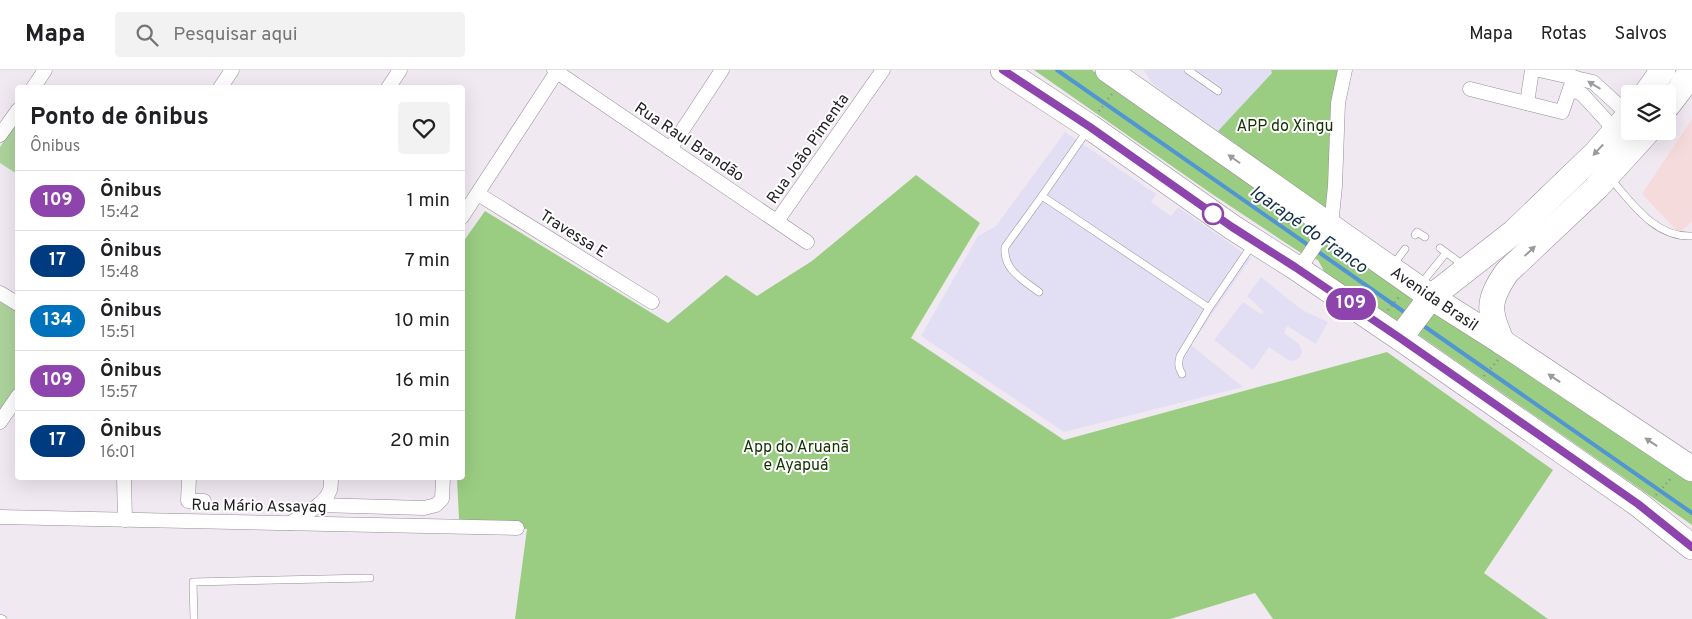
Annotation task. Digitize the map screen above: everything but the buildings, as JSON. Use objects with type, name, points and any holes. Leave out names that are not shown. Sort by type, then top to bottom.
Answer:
[{"type":"highway","name":"Avenida Brasil","points":[[1003,70],[1094,120],[1255,242],[1300,263],[1414,308],[1503,348],[1687,470]]},
{"type":"highway","points":[[1652,85],[1663,70]]},
{"type":"highway","points":[[1676,94],[1691,70]]},
{"type":"highway","name":"Avenida Brasil","points":[[1117,79],[1327,228],[1398,259],[1414,308],[1638,504],[1692,547]]},
{"type":"highway","points":[[1414,308],[1514,232],[1596,152],[1621,124]]},
{"type":"highway","points":[[1503,348],[1491,312],[1492,298],[1497,286],[1507,272],[1608,176],[1640,140]]},
{"type":"street","points":[[35,85],[45,70]]},
{"type":"street","points":[[222,85],[232,70]]},
{"type":"street","points":[[390,85],[400,70]]},
{"type":"street","points":[[670,149],[722,70]]},
{"type":"street","name":"Rua João Pimenta","points":[[778,222],[883,70]]},
{"type":"street","points":[[1300,263],[1327,228],[1334,208],[1338,103],[1345,70]]},
{"type":"street","points":[[1527,103],[1532,70]]},
{"type":"street","points":[[1539,70],[1572,83],[1593,82],[1621,115]]},
{"type":"street","points":[[465,213],[556,71]]},
{"type":"street","name":"Rua Raul Brandão","points":[[556,71],[807,242]]},
{"type":"street","points":[[1470,89],[1562,112],[1572,83]]},
{"type":"street","points":[[1572,83],[1582,94],[1621,118]]},
{"type":"street","points":[[0,135],[15,114]]},
{"type":"street","name":"Travessa E","points":[[478,194],[652,302]]},
{"type":"street","points":[[0,293],[15,302]]},
{"type":"street","points":[[0,422],[15,400]]},
{"type":"street","points":[[124,480],[125,520]]},
{"type":"street","points":[[189,480],[188,501],[204,501]]},
{"type":"street","points":[[290,523],[318,505],[330,489],[331,480]]},
{"type":"street","points":[[318,505],[424,508],[436,505],[442,499],[443,480]]},
{"type":"street","name":"Rua Mário Assayag","points":[[0,517],[517,528]]},
{"type":"lane","points":[[1188,70],[1218,91]]},
{"type":"lane","points":[[1039,292],[1016,276],[1004,254],[1006,247],[1094,120]]},
{"type":"lane","points":[[1608,176],[1652,224],[1665,231],[1692,236]]},
{"type":"lane","points":[[1042,196],[1209,308]]},
{"type":"lane","points":[[1414,235],[1417,232],[1425,237]]},
{"type":"lane","points":[[1182,374],[1178,362],[1180,356],[1209,308],[1255,242]]},
{"type":"lane","points":[[1414,308],[1443,250],[1468,268]]},
{"type":"lane","points":[[194,619],[194,582],[370,578]]},
{"type":"lane","points":[[0,618],[4,619]]},
{"type":"path","points":[[1094,120],[1117,79]]},
{"type":"path","points":[[1384,316],[1414,308]]},
{"type":"path","points":[[1479,381],[1503,348]]},
{"type":"path","points":[[1655,496],[1687,470]]},
{"type":"shaded area","points":[[1144,70],[1271,70],[1272,73],[1218,131],[1164,93],[1151,82]]},
{"type":"shaded area","points":[[1692,119],[1692,222],[1679,233],[1642,194]]},
{"type":"shaded area","points":[[1065,132],[1156,194],[1151,202],[1171,216],[1178,207],[1251,258],[1191,345],[1243,387],[1064,432],[921,336],[978,236],[996,226]]},
{"type":"shaded area","points":[[1261,277],[1302,310],[1328,322],[1316,344],[1287,326],[1284,333],[1299,344],[1302,351],[1300,357],[1294,361],[1288,360],[1269,347],[1253,370],[1214,340],[1243,302],[1261,314],[1264,312],[1247,296]]},
{"type":"green space","points":[[1034,70],[1092,70],[1317,229],[1613,431],[1692,481],[1692,525],[1416,333],[1325,273],[1318,260],[1301,253],[1209,192]]},
{"type":"green space","name":"APP do Xingu","points":[[1271,70],[1340,70],[1331,103],[1332,215],[1218,131],[1272,73]]},
{"type":"green space","points":[[15,126],[15,173],[0,163],[0,147]]},
{"type":"green space","name":"App do Aruanã e Ayapuá","points":[[916,175],[980,223],[911,338],[1064,440],[1387,352],[1553,470],[1484,573],[1548,619],[1273,619],[1255,593],[1170,619],[515,619],[527,529],[459,519],[457,480],[465,480],[465,239],[485,211],[668,323],[726,275],[757,296],[812,261]]},
{"type":"green space","points":[[0,299],[15,310],[15,389],[0,411]]},
{"type":"waterway","name":"Igarapé do Franco","points":[[1057,70],[1311,247]]},
{"type":"waterway","name":"Igarapé do Franco","points":[[1317,251],[1407,314]]},
{"type":"waterway","name":"Igarapé do Franco","points":[[1421,324],[1692,513]]},
{"type":"bus line","name":"109","points":[[1003,70],[1090,127],[1232,227],[1400,338],[1638,504],[1692,547]]}]
